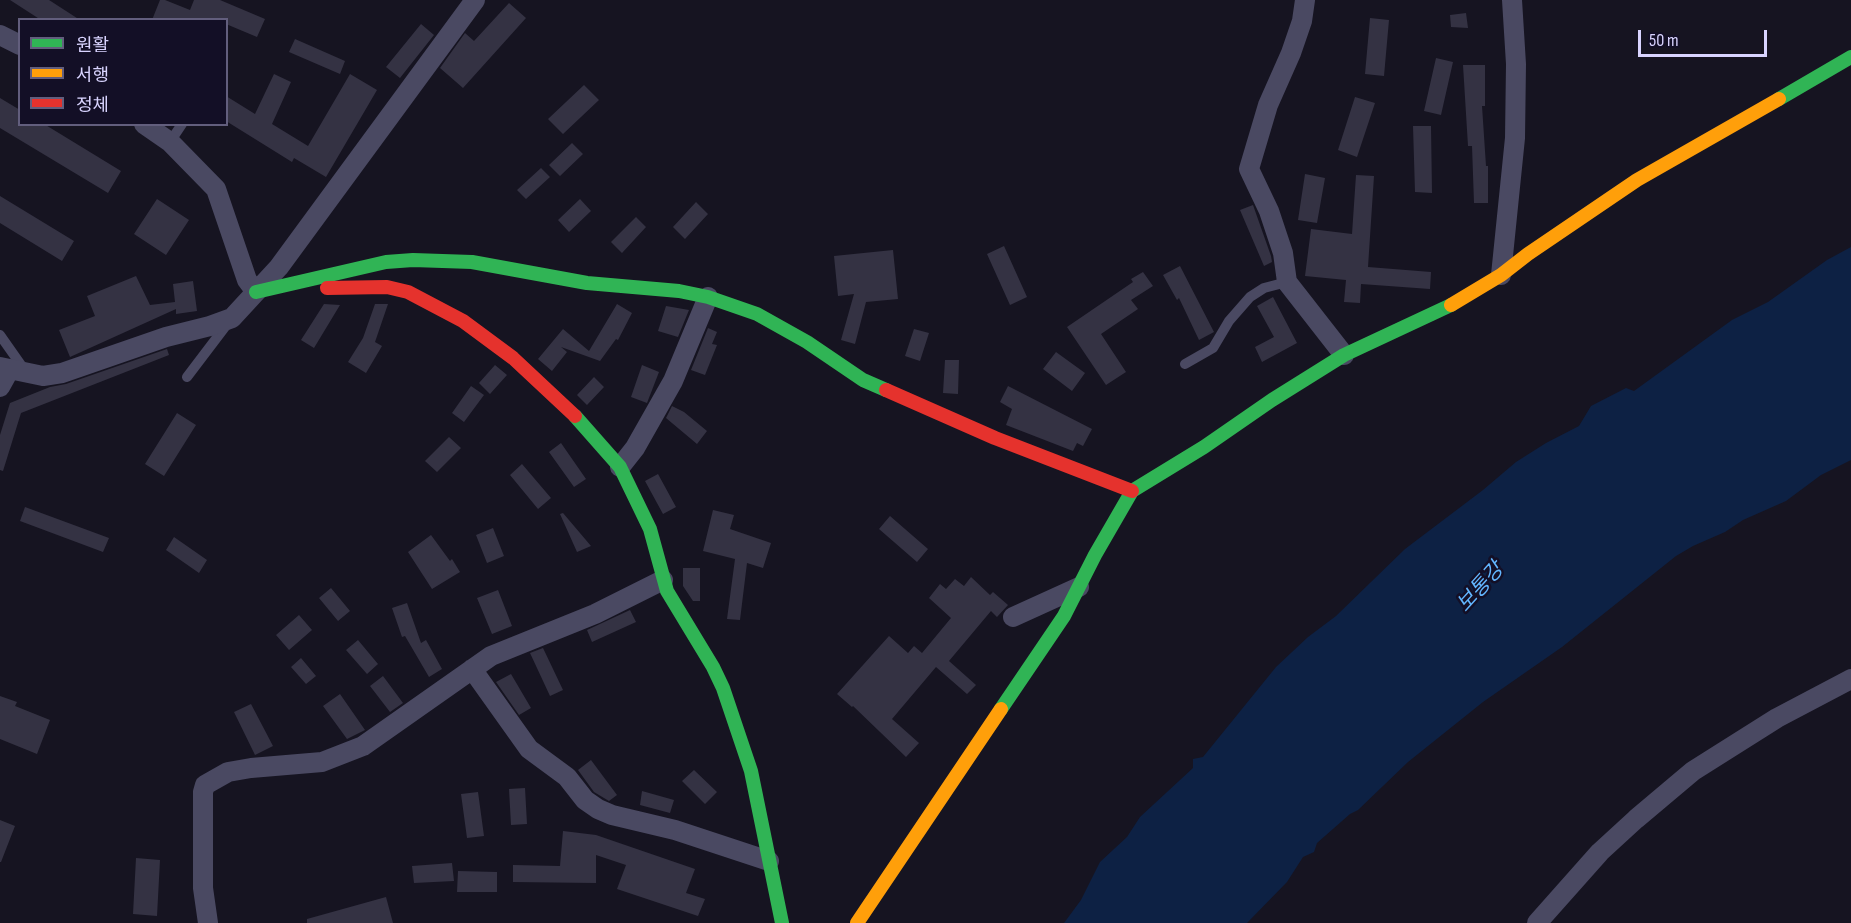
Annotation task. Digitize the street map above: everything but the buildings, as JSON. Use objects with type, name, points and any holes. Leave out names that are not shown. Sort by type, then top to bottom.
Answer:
[{"type":"street","points":[[0,387],[12,369],[43,376],[62,373],[166,337],[232,318],[279,267],[311,226],[475,0]]},
{"type":"street","points":[[1305,0],[1302,21],[1291,53],[1268,105],[1249,169],[1269,211],[1284,253],[1287,282],[1344,355]]},
{"type":"street","points":[[1501,275],[1515,138],[1516,64],[1512,0]]},
{"type":"street","points":[[0,35],[18,44]]},
{"type":"street","points":[[857,923],[1064,616],[1132,491],[1204,447],[1272,400],[1344,355],[1453,304],[1501,275],[1637,180],[1851,57]]},
{"type":"street","points":[[147,126],[170,142],[216,189],[248,280],[256,292]]},
{"type":"street","points":[[256,292],[386,262],[413,260],[472,262],[587,283],[679,291],[708,297],[757,314],[807,342],[873,385],[995,438],[1132,491]]},
{"type":"street","points":[[256,292],[387,286],[432,302],[463,321],[513,358],[567,408],[620,467],[650,529],[663,580],[676,608],[713,667],[723,688],[750,771],[782,923]]},
{"type":"street","points":[[620,467],[636,448],[673,381],[708,297]]},
{"type":"street","points":[[208,923],[203,888],[203,792],[205,785],[228,772],[322,762],[363,746],[491,656],[595,614],[663,580]]},
{"type":"street","points":[[1013,617],[1079,586]]},
{"type":"street","points":[[472,669],[521,740],[529,749],[567,777],[585,800],[591,804],[612,815],[675,830],[769,861]]},
{"type":"street","points":[[1537,923],[1600,852],[1693,771],[1777,718],[1851,679]]},
{"type":"lane","points":[[170,142],[181,126]]},
{"type":"lane","points":[[1185,364],[1213,348],[1229,321],[1250,297],[1264,288],[1287,282]]},
{"type":"lane","points":[[187,377],[232,318]]},
{"type":"lane","points":[[0,335],[12,369]]},
{"type":"water","name":"보통강","points":[[1851,247],[1851,460],[1821,475],[1786,501],[1743,520],[1725,532],[1676,556],[1562,647],[1483,702],[1408,762],[1358,810],[1350,814],[1317,843],[1314,852],[1303,857],[1287,882],[1247,923],[1064,923],[1081,900],[1100,862],[1127,837],[1140,817],[1193,768],[1193,759],[1203,757],[1276,667],[1308,637],[1336,616],[1405,549],[1516,462],[1579,426],[1591,406],[1626,388],[1634,391],[1732,320],[1768,302],[1827,260]]},
{"type":"traffic: fast","points":[[1779,99],[1851,57]]},
{"type":"traffic: fast","points":[[256,292],[386,262],[413,260],[472,262],[587,283],[679,291],[708,297],[757,314],[807,342],[863,380],[886,390]]},
{"type":"traffic: fast","points":[[1001,709],[1064,616],[1095,555],[1132,491],[1204,447],[1272,400],[1344,355],[1451,305]]},
{"type":"traffic: fast","points":[[575,416],[620,467],[650,529],[667,591],[713,667],[723,688],[751,771],[782,923]]},
{"type":"traffic: slow","points":[[1451,305],[1501,275],[1637,180],[1779,99]]},
{"type":"traffic: slow","points":[[857,923],[1001,709]]},
{"type":"traffic: jam","points":[[327,288],[387,287],[408,292],[463,321],[513,358],[575,416]]},
{"type":"traffic: jam","points":[[886,390],[995,438],[1132,491]]}]
